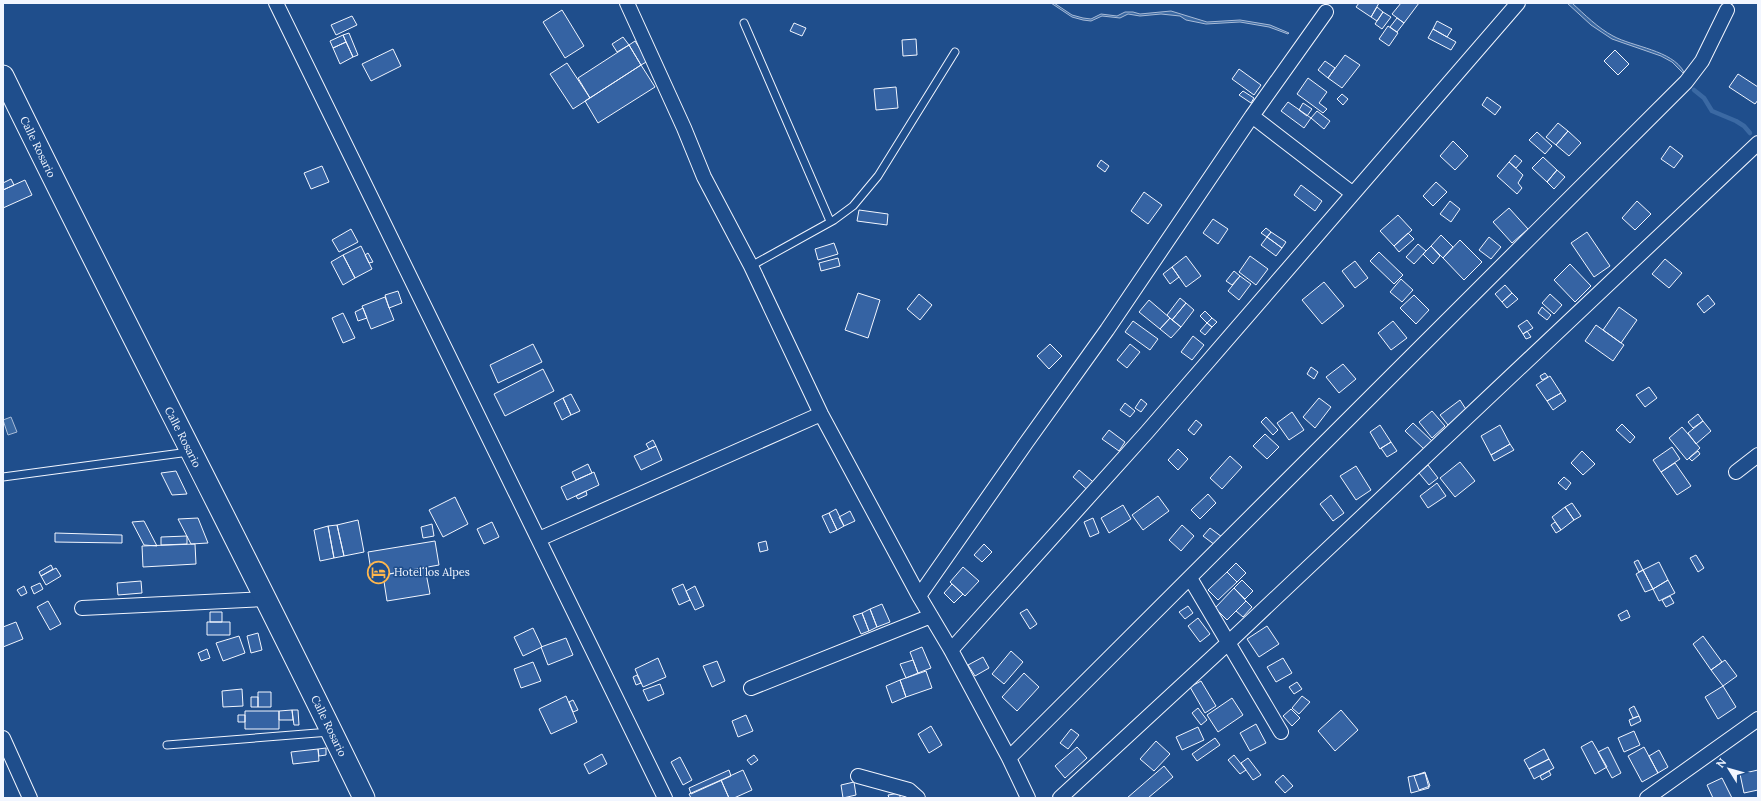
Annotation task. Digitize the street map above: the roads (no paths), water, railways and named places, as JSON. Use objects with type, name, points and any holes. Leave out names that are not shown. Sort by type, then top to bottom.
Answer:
[{"type":"main road","name":"Calle Rosario","points":[[3,76],[364,798]]},
{"type":"street","points":[[276,3],[665,798]]},
{"type":"street","points":[[627,3],[684,128],[704,177],[751,266],[821,414],[919,596],[951,650],[1009,758],[1028,798]]},
{"type":"street","points":[[951,650],[1147,432],[1518,3]]},
{"type":"street","points":[[1009,758],[1686,82],[1702,61],[1727,10]]},
{"type":"street","points":[[919,596],[1107,330],[1252,116],[1326,12]]},
{"type":"street","points":[[1252,116],[1352,194]]},
{"type":"street","points":[[1060,798],[1228,643],[1758,143]]},
{"type":"street","points":[[539,539],[821,414]]},
{"type":"street","points":[[1736,472],[1758,455]]},
{"type":"street","points":[[1190,578],[1281,732]]},
{"type":"street","points":[[82,608],[265,599]]},
{"type":"street","points":[[751,688],[931,616]]},
{"type":"street","points":[[1647,798],[1758,719]]},
{"type":"street","points":[[3,738],[30,798]]},
{"type":"street","points":[[858,776],[909,790],[918,798]]},
{"type":"lane","points":[[744,23],[830,221]]},
{"type":"lane","points":[[751,266],[830,221],[853,206],[878,176],[955,52]]},
{"type":"lane","points":[[3,477],[191,452]]},
{"type":"lane","points":[[167,745],[331,732]]},
{"type":"water","points":[[1051,3],[1054,3],[1072,15],[1083,18],[1091,19],[1101,14],[1117,16],[1125,12],[1140,14],[1171,11],[1207,22],[1240,20],[1270,25],[1289,33],[1288,34],[1269,27],[1240,22],[1206,24],[1186,20],[1180,16],[1161,14],[1140,16],[1128,14],[1120,18],[1102,16],[1091,21],[1083,20],[1072,17]]},
{"type":"water","points":[[1567,3],[1572,3],[1607,33],[1621,40],[1662,54],[1671,59],[1684,72],[1683,73],[1672,62],[1661,56],[1612,39],[1591,25]]},
{"type":"water","points":[[11,417],[17,432],[8,435],[3,420]]},
{"type":"waterway","points":[[1694,90],[1704,98],[1712,111],[1736,121],[1744,126],[1750,133]]},
{"type":"place","name":"Hotel los Alpes","points":[[378,572]]}]
